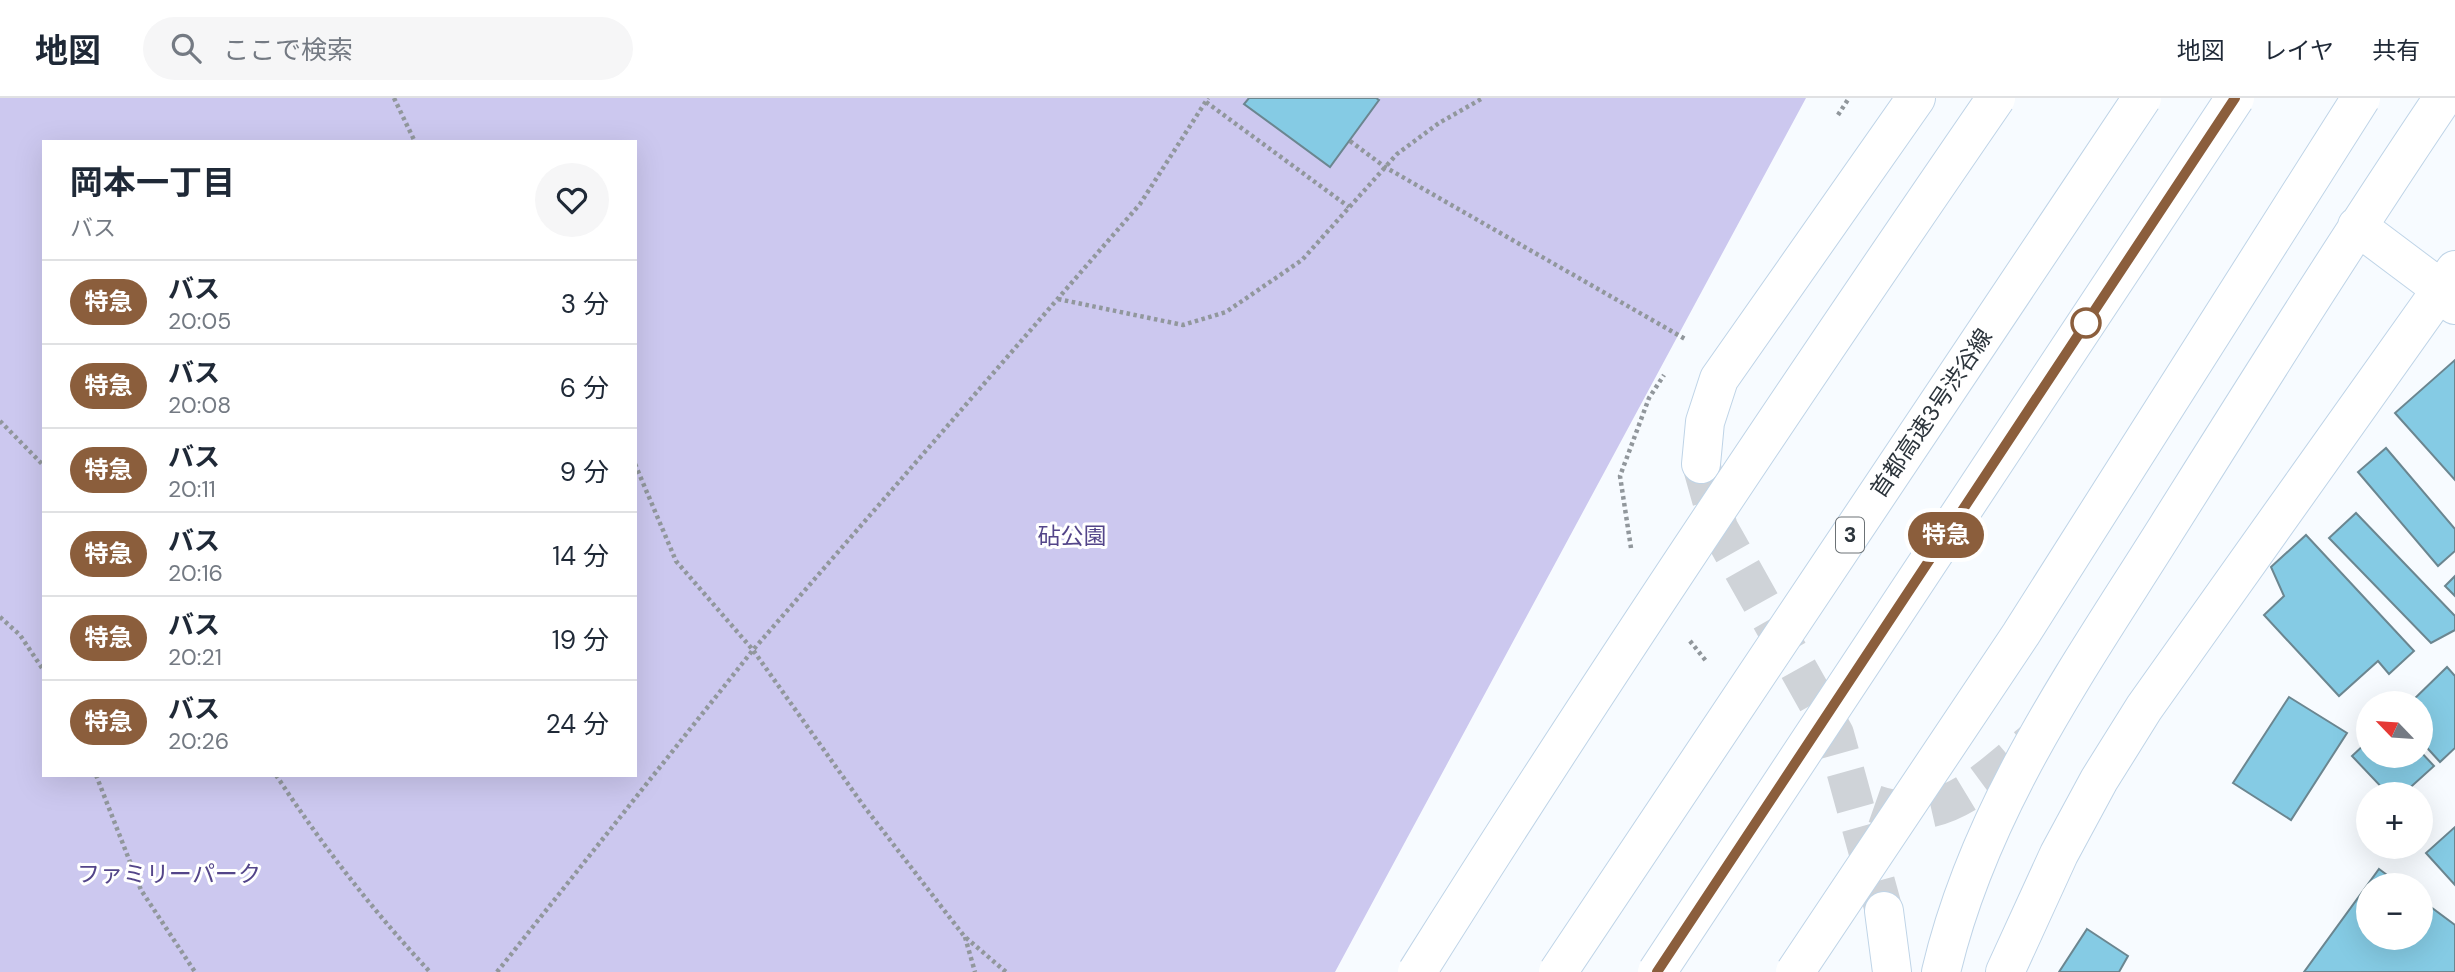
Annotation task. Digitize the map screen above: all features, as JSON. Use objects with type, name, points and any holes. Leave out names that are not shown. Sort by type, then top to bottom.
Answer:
[{"type":"main road","points":[[1701,464],[1705,422],[1719,379],[1916,98]]},
{"type":"main road","points":[[1417,972],[1549,761],[1837,329],[1996,98]]},
{"type":"main road","name":"首都高速3号渋谷線","points":[[1558,972],[2142,98]]},
{"type":"main road","points":[[1657,972],[2235,98]]},
{"type":"main road","points":[[1795,972],[2021,634],[2361,98]]},
{"type":"main road","points":[[1941,972],[1984,842],[2032,742],[2357,226],[2443,98]]},
{"type":"main road","points":[[2005,972],[2064,844],[2099,779],[2144,708],[2450,288],[2357,226]]},
{"type":"main road","points":[[1884,911],[1892,972]]},
{"type":"path","points":[[394,98],[414,140]]},
{"type":"path","points":[[1058,299],[1183,325],[1226,312],[1302,260],[1397,154],[1439,123],[1483,98]]},
{"type":"path","points":[[498,971],[753,650],[1140,204],[1207,100],[1349,207]]},
{"type":"path","points":[[1350,141],[1385,167],[1688,340]]},
{"type":"path","points":[[0,421],[42,464]]},
{"type":"path","points":[[637,469],[676,561],[753,650],[863,805],[964,936],[1006,972]]},
{"type":"path","points":[[0,617],[20,635],[42,668]]},
{"type":"path","points":[[97,777],[141,890],[195,972]]},
{"type":"path","points":[[277,777],[316,836],[394,933],[430,972]]},
{"type":"path","points":[[964,936],[975,972]]},
{"type":"green space","name":"砧公園","points":[[0,98],[1806,98],[1335,972],[0,972]]},
{"type":"building","points":[[1249,98],[1379,100],[1330,167],[1244,104]]},
{"type":"building","points":[[2455,360],[2455,480],[2395,413]]},
{"type":"building","points":[[2386,448],[2455,529],[2455,551],[2438,566],[2358,472]]},
{"type":"building","points":[[2356,513],[2455,616],[2455,630],[2431,643],[2329,538]]},
{"type":"building","points":[[2306,535],[2414,651],[2389,674],[2378,661],[2339,696],[2264,615],[2284,596],[2271,567]]},
{"type":"building","points":[[2455,576],[2455,596],[2445,586]]},
{"type":"building","points":[[2447,667],[2455,676],[2455,748],[2440,762],[2433,754],[2433,691],[2422,691]]},
{"type":"building","points":[[2289,697],[2347,733],[2291,820],[2233,783]]},
{"type":"building","points":[[2363,768],[2432,768],[2416,782],[2377,782]]},
{"type":"building","points":[[2455,827],[2455,885],[2431,859],[2433,847]]},
{"type":"building","points":[[2356,901],[2356,950],[2433,950],[2433,909],[2455,925],[2455,972],[2304,972]]},
{"type":"building","points":[[2087,929],[2128,956],[2119,972],[2059,972]]},
{"type":"tunnel","points":[[1701,464],[1719,528],[1835,734],[1884,911]]},
{"type":"tunnel","points":[[1875,804],[1899,810],[1921,810],[1942,805],[1979,785],[2032,742]]},
{"type":"bus line","name":"特急","points":[[1657,972],[2235,98]]},
{"type":"park label","name":"ファミリーパーク","points":[[169,874]]}]
